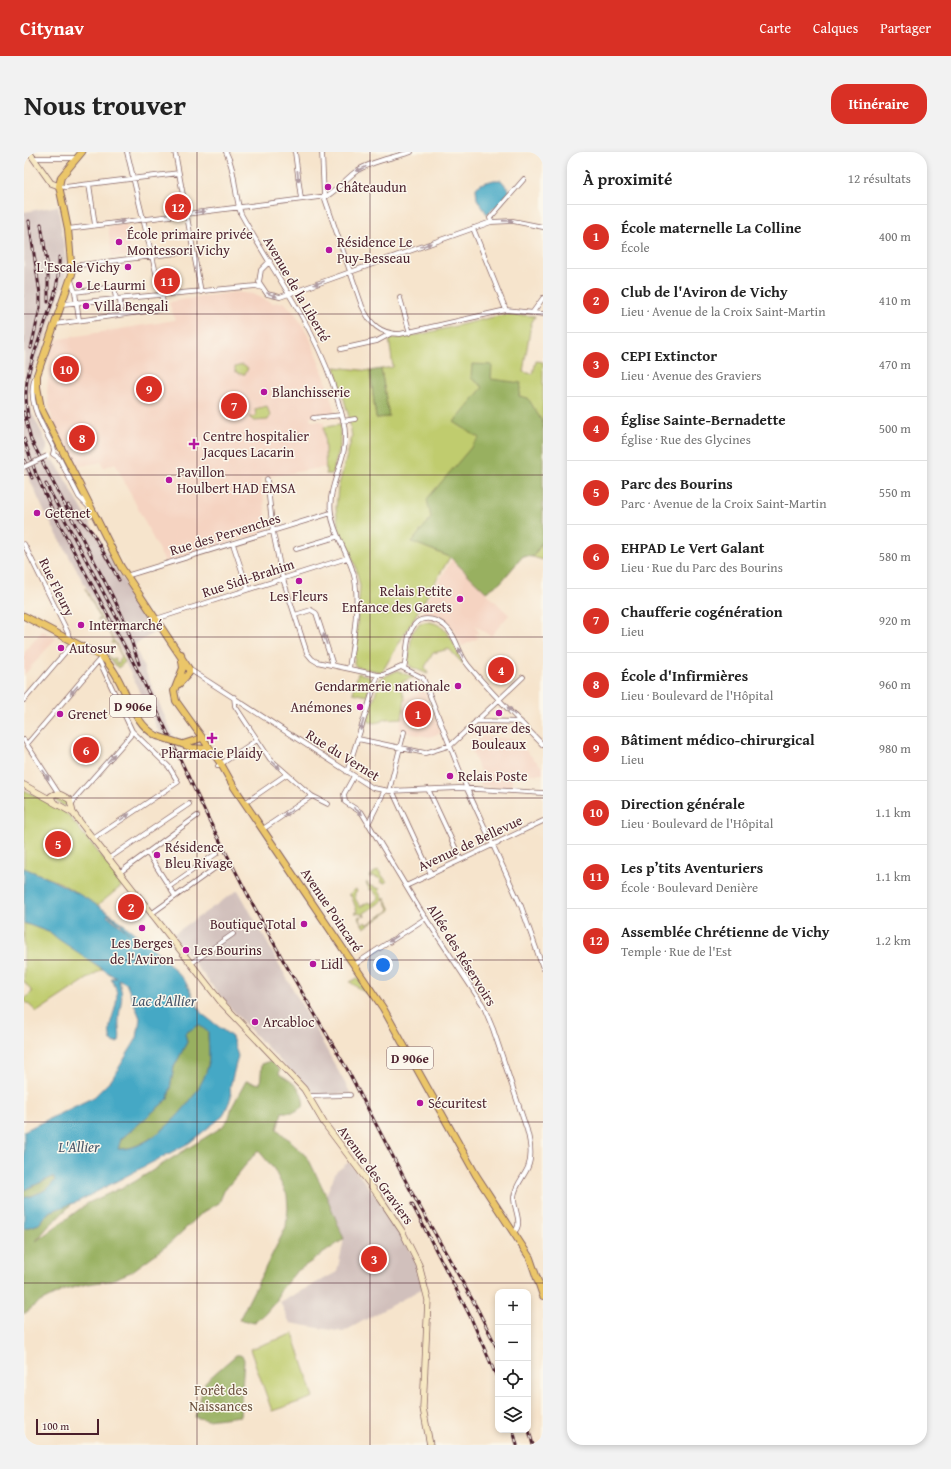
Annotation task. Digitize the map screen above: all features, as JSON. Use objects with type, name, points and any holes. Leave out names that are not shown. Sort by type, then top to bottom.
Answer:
[{"type":"main road","points":[[82,152],[61,177],[59,186],[68,229],[72,266],[71,280],[39,369],[37,387],[42,408],[88,506],[126,576],[181,654],[186,670],[176,688],[175,698],[207,746]]},
{"type":"main road","points":[[42,408],[40,382],[45,352]]},
{"type":"main road","name":"D 906e","points":[[24,616],[71,640],[100,658],[115,671],[144,725],[157,736],[192,748],[207,746],[219,765]]},
{"type":"main road","points":[[185,714],[199,739],[207,746]]},
{"type":"main road","points":[[182,744],[199,739]]},
{"type":"main road","name":"Avenue Poincaré","points":[[219,765],[389,1019],[463,1154],[514,1232]]},
{"type":"main road","name":"D 906e","points":[[514,1232],[530,1258],[543,1296]]},
{"type":"street","points":[[29,152],[51,183],[65,187],[179,173]]},
{"type":"street","points":[[55,324],[162,309],[164,306],[127,152]]},
{"type":"street","points":[[175,152],[200,292]]},
{"type":"street","name":"Avenue de la Liberté","points":[[226,152],[233,170],[238,207],[243,219],[289,293],[321,352],[332,380],[342,415],[345,442],[331,490],[331,513],[336,536],[353,573],[356,591],[349,668]]},
{"type":"street","points":[[295,152],[301,199]]},
{"type":"street","points":[[322,152],[324,196],[364,310],[370,322],[381,331],[390,334],[410,333],[506,310],[543,314]]},
{"type":"street","points":[[68,229],[324,196],[338,189],[350,176],[360,169],[411,152]]},
{"type":"street","points":[[33,158],[77,158]]},
{"type":"street","points":[[491,222],[490,218],[524,179]]},
{"type":"street","points":[[90,184],[95,225]]},
{"type":"street","points":[[259,282],[267,294],[275,297],[491,222],[513,221],[543,227]]},
{"type":"street","points":[[472,228],[506,310]]},
{"type":"street","points":[[72,266],[193,251]]},
{"type":"street","points":[[256,286],[259,282],[261,270],[270,261]]},
{"type":"street","points":[[71,280],[75,292],[79,320]]},
{"type":"street","points":[[62,304],[256,286],[262,288]]},
{"type":"street","points":[[75,292],[114,287],[122,314]]},
{"type":"street","points":[[400,298],[410,333]]},
{"type":"street","points":[[533,312],[543,298]]},
{"type":"street","points":[[341,349],[377,341],[390,334]]},
{"type":"street","points":[[39,369],[33,385],[32,398],[37,417],[53,446],[53,454]]},
{"type":"street","points":[[40,421],[38,410],[42,408]]},
{"type":"street","points":[[313,418],[342,415]]},
{"type":"street","points":[[343,421],[355,419]]},
{"type":"street","points":[[24,467],[53,454]]},
{"type":"street","points":[[53,454],[59,458],[79,497],[88,506]]},
{"type":"street","points":[[267,479],[273,532],[283,578],[309,656],[316,662],[378,675],[385,674],[398,667],[404,668],[423,678],[451,745],[467,789],[521,906],[543,968]]},
{"type":"street","name":"Rue des Pervenches","points":[[126,576],[331,513]]},
{"type":"street","points":[[296,549],[336,536]]},
{"type":"street","name":"Rue Fleury","points":[[24,544],[71,640]]},
{"type":"street","points":[[233,544],[248,589]]},
{"type":"street","name":"Rue Sidi-Brahim","points":[[156,620],[347,558]]},
{"type":"street","points":[[295,615],[311,610],[316,613],[333,665]]},
{"type":"street","points":[[404,668],[409,635],[412,627],[421,620],[431,619],[440,623],[448,629],[467,665],[543,745]]},
{"type":"street","points":[[24,700],[71,640]]},
{"type":"street","points":[[54,796],[53,786],[25,742],[100,658],[132,731],[169,767],[178,782],[93,839]]},
{"type":"street","name":"Rue du Vernet","points":[[186,670],[199,675],[234,697],[373,788],[389,790],[467,789],[543,792]]},
{"type":"street","points":[[347,772],[378,675]]},
{"type":"street","points":[[358,739],[425,753],[451,745],[523,677]]},
{"type":"street","points":[[234,697],[235,706],[270,759],[312,796],[328,804]]},
{"type":"street","points":[[476,721],[522,722]]},
{"type":"street","points":[[70,806],[130,736],[132,731]]},
{"type":"street","points":[[368,824],[389,790],[404,732]]},
{"type":"street","points":[[219,765],[257,740]]},
{"type":"street","points":[[245,803],[287,774]]},
{"type":"street","name":"Allée des Réservoirs","points":[[354,776],[344,794],[345,802],[362,813],[426,918],[483,1005],[493,1029],[528,1130],[531,1154],[529,1166],[518,1184],[514,1197],[514,1206],[518,1221],[518,1228],[514,1232]]},
{"type":"street","points":[[24,785],[70,800],[70,806]]},
{"type":"street","points":[[428,789],[461,860]]},
{"type":"street","points":[[389,790],[431,874]]},
{"type":"street","points":[[54,796],[70,806]]},
{"type":"street","points":[[263,829],[312,796]]},
{"type":"street","points":[[108,858],[189,804]]},
{"type":"street","name":"Avenue des Graviers","points":[[70,806],[73,813],[190,964],[238,1021],[304,1089],[324,1123],[398,1224],[419,1265],[426,1288],[428,1310],[423,1408],[431,1445]]},
{"type":"street","points":[[119,873],[197,816]]},
{"type":"street","name":"Avenue de Bellevue","points":[[406,886],[543,821]]},
{"type":"street","points":[[146,852],[170,886],[175,896]]},
{"type":"street","points":[[170,886],[217,853]]},
{"type":"street","points":[[151,914],[222,863]]},
{"type":"street","points":[[354,965],[426,918]]},
{"type":"street","points":[[190,964],[233,934]]},
{"type":"street","points":[[308,1096],[350,1095]]},
{"type":"shaded area","points":[[58,206],[66,259],[65,281],[33,372],[28,398],[33,415],[47,444],[47,450],[44,454],[47,460],[54,461],[57,465],[119,574],[158,630],[136,644],[135,647],[174,738],[159,732],[126,664],[125,657],[45,513],[24,467],[24,212]]},
{"type":"shaded area","name":"École primaire privée Montessori Vichy","points":[[126,224],[130,256],[112,258],[108,227]]},
{"type":"shaded area","name":"Centre hospitalier Jacques Lacarin","points":[[235,292],[253,294],[272,303],[284,302],[296,315],[309,336],[325,378],[335,413],[310,416],[311,421],[321,421],[324,423],[326,467],[261,478],[268,531],[165,562],[115,463],[103,468],[102,462],[75,467],[52,420],[47,394],[50,347],[53,340],[175,320],[169,303]]},
{"type":"shaded area","name":"Relais Petite Enfance des Garets","points":[[452,559],[509,615],[491,636],[475,625],[479,633],[475,634],[478,638],[462,646],[454,630],[445,619],[432,615],[423,615],[424,605],[433,590],[436,593],[438,590],[436,586]]},
{"type":"shaded area","points":[[42,631],[56,638],[24,675],[24,653]]},
{"type":"shaded area","points":[[424,691],[441,733],[429,737],[399,731],[405,698]]},
{"type":"shaded area","points":[[482,736],[514,739],[543,768],[543,774],[512,774],[512,788],[481,786],[481,773],[470,747]]},
{"type":"shaded area","points":[[238,890],[351,1094],[314,1095],[226,1003],[172,935]]},
{"type":"shaded area","points":[[349,1162],[392,1217],[415,1260],[423,1288],[343,1332],[290,1323],[280,1302],[337,1272],[344,1239],[326,1195],[336,1172]]},
{"type":"green space","points":[[506,314],[535,316],[531,324],[523,372],[533,374],[536,361],[543,362],[543,423],[519,396],[483,387],[480,438],[457,465],[431,518],[413,542],[450,557],[382,672],[357,667],[354,664],[360,586],[355,564],[339,531],[336,508],[338,488],[352,437],[349,417],[335,367],[370,371],[376,418],[389,417],[381,369],[393,367],[389,339],[418,335]]},
{"type":"green space","points":[[472,364],[492,365],[491,379],[521,383],[519,396],[528,398],[543,423],[543,541],[533,557],[523,556],[501,582],[486,592],[450,557],[412,542],[431,518],[427,499],[479,438],[454,422],[483,387],[471,378]]},
{"type":"green space","points":[[242,365],[248,368],[245,374],[240,374],[235,371],[235,367]]},
{"type":"green space","points":[[381,369],[389,417],[376,418],[370,371]]},
{"type":"green space","points":[[267,406],[270,416],[268,420],[254,421],[249,417],[256,416],[255,409]]},
{"type":"green space","points":[[340,425],[340,447],[332,474],[326,474],[324,427]]},
{"type":"green space","points":[[543,541],[543,560],[533,557]]},
{"type":"green space","points":[[85,588],[102,619],[97,620],[100,618]]},
{"type":"green space","points":[[424,622],[433,623],[440,626],[445,631],[454,644],[465,666],[449,649],[433,653],[425,667],[428,674],[411,667],[408,662],[412,633],[418,625]]},
{"type":"green space","points":[[109,649],[107,654],[112,659],[115,658],[117,664],[120,662],[119,659],[122,657],[120,653],[125,662],[118,668],[106,654]]},
{"type":"green space","points":[[396,671],[414,677],[399,683],[405,698],[402,718],[384,719],[383,721],[374,723],[367,721],[380,679]]},
{"type":"green space","points":[[358,673],[369,676],[372,679],[367,696],[353,693]]},
{"type":"green space","points":[[24,790],[62,810],[68,815],[124,884],[97,906],[61,883],[24,868]]},
{"type":"green space","points":[[56,795],[68,801],[68,805],[61,805],[57,802],[53,797]]},
{"type":"green space","points":[[378,870],[387,882],[381,882],[382,879],[371,876],[370,878],[369,876]]},
{"type":"green space","points":[[368,882],[368,885],[380,889],[379,891],[384,900],[364,913],[365,917],[362,914],[354,913],[357,911],[351,895],[348,895],[356,889],[357,892],[354,894],[360,907],[368,902],[371,904],[379,898],[372,889],[370,890],[366,883]]},
{"type":"green space","points":[[385,898],[391,910],[364,928],[360,921],[362,924],[365,922],[367,925],[388,911],[389,908]]},
{"type":"green space","points":[[24,923],[51,933],[102,969],[37,1012],[24,1000],[32,992],[24,981]]},
{"type":"green space","points":[[358,978],[368,993],[367,994],[350,982]]},
{"type":"green space","points":[[199,1025],[208,1031],[209,1057],[204,1079],[196,1093],[173,1120],[160,1132],[131,1147],[118,1149],[121,1139],[168,1099],[174,1067],[187,1042],[185,1033]]},
{"type":"green space","points":[[271,1061],[280,1070],[279,1074],[297,1087],[303,1101],[303,1107],[294,1112],[282,1112],[277,1129],[308,1158],[326,1195],[344,1239],[296,1272],[279,1292],[277,1300],[265,1314],[255,1322],[239,1320],[286,1227],[288,1208],[287,1195],[274,1169],[258,1150],[224,1191],[219,1203],[202,1213],[169,1244],[131,1272],[109,1281],[87,1284],[64,1290],[38,1303],[24,1314],[24,1229],[39,1224],[49,1212],[74,1202],[36,1241],[88,1203],[134,1182],[222,1127],[229,1118],[232,1107],[246,1081],[260,1084],[262,1064]]},
{"type":"green space","points":[[53,1177],[55,1180],[45,1190],[24,1198],[24,1190]]},
{"type":"green space","points":[[293,1334],[314,1397],[272,1411],[250,1349]]},
{"type":"green space","name":"Forêt des Naissances","points":[[236,1355],[240,1355],[244,1360],[240,1416],[207,1420],[195,1417],[205,1382]]},
{"type":"water","points":[[494,180],[501,180],[510,191],[498,205],[487,214],[477,199],[476,188],[480,184]]},
{"type":"water","name":"L'Allier","points":[[24,868],[50,879],[86,898],[121,922],[120,924],[108,914],[107,915],[130,934],[121,925],[122,923],[161,955],[185,981],[201,1013],[232,1037],[238,1056],[230,1087],[231,1098],[223,1116],[189,1143],[79,1201],[49,1212],[39,1224],[24,1229],[24,1198],[45,1190],[55,1180],[53,1177],[24,1190],[24,1131],[94,1097],[112,1079],[137,1038],[140,1018],[126,983],[118,979],[122,995],[119,1022],[120,1039],[119,1042],[116,1043],[111,1041],[110,1025],[117,995],[111,978],[116,978],[51,933],[24,923]],"holes":[[[199,1025],[208,1032],[208,1066],[204,1079],[185,1107],[160,1132],[145,1142],[131,1148],[118,1149],[121,1139],[168,1099],[174,1067],[187,1042],[185,1033]]]},
{"type":"railway","points":[[29,221],[40,294],[40,308],[31,348]]},
{"type":"railway","points":[[41,224],[48,268],[48,302]]},
{"type":"railway","points":[[28,417],[26,390],[30,365],[52,304],[56,289],[59,257]]},
{"type":"railway","points":[[24,412],[31,440],[116,603],[125,622],[139,664]]},
{"type":"railway","points":[[24,439],[36,474],[56,518],[141,677],[210,822],[251,901],[283,960],[347,1069],[412,1193],[477,1308],[495,1344]]},
{"type":"railway","points":[[24,460],[32,478]]},
{"type":"railway","points":[[46,484],[120,624]]},
{"type":"railway","points":[[68,505],[92,532],[119,580]]},
{"type":"railway","points":[[412,1204],[471,1318],[495,1373]]},
{"type":"railway","points":[[514,1433],[517,1445]]},
{"type":"railway","points":[[530,1433],[533,1445]]},
{"type":"place","name":"Châteaudun","points":[[328,187]]},
{"type":"place","name":"Assemblée Chrétienne de Vichy","points":[[178,207]]},
{"type":"place","name":"École primaire privée Montessori Vichy","points":[[119,242]]},
{"type":"place","name":"Résidence Le Puy-Besseau","points":[[329,250]]},
{"type":"place","name":"L'Escale Vichy","points":[[128,267]]},
{"type":"place","name":"Les p’tits Aventuriers","points":[[167,281]]},
{"type":"place","name":"Le Laurmi","points":[[79,285]]},
{"type":"place","name":"Villa Bengali","points":[[86,306]]},
{"type":"place","name":"Direction générale","points":[[66,369]]},
{"type":"place","name":"Bâtiment médico-chirurgical","points":[[149,389]]},
{"type":"place","name":"Blanchisserie","points":[[264,392]]},
{"type":"place","name":"Chaufferie cogénération","points":[[234,406]]},
{"type":"place","name":"École d'Infirmières","points":[[82,438]]},
{"type":"place","name":"Centre hospitalier Jacques Lacarin","points":[[194,444]]},
{"type":"place","name":"Pavillon Houlbert HAD EMSA","points":[[169,480]]},
{"type":"place","name":"Getenet","points":[[37,513]]},
{"type":"place","name":"Les Fleurs","points":[[299,581]]},
{"type":"place","name":"Relais Petite Enfance des Garets","points":[[460,599]]},
{"type":"place","name":"Intermarché","points":[[81,625]]},
{"type":"place","name":"Autosur","points":[[61,648]]},
{"type":"place","name":"Église Sainte-Bernadette","points":[[501,670]]},
{"type":"place","name":"Gendarmerie nationale","points":[[458,686]]},
{"type":"place","name":"Anémones","points":[[360,707]]},
{"type":"place","name":"Square des Bouleaux","points":[[499,713]]},
{"type":"place","name":"Grenet","points":[[60,714]]},
{"type":"place","name":"École maternelle La Colline","points":[[418,714]]},
{"type":"place","name":"Pharmacie Plaidy","points":[[212,738]]},
{"type":"place","name":"EHPAD Le Vert Galant","points":[[86,750]]},
{"type":"place","name":"Relais Poste","points":[[450,776]]},
{"type":"place","name":"Parc des Bourins","points":[[58,844]]},
{"type":"place","name":"Résidence Bleu Rivage","points":[[157,855]]},
{"type":"place","name":"Club de l'Aviron de Vichy","points":[[131,907]]},
{"type":"place","name":"Boutique Total","points":[[304,924]]},
{"type":"place","name":"Les Berges de l'Aviron","points":[[142,928]]},
{"type":"place","name":"Les Bourins","points":[[186,950]]},
{"type":"place","name":"Lidl","points":[[313,964]]},
{"type":"place","name":"Arcabloc","points":[[255,1022]]},
{"type":"place","name":"Sécuritest","points":[[420,1103]]},
{"type":"place","name":"CEPI Extinctor","points":[[374,1259]]},
{"type":"water label","name":"Lac d'Allier","points":[[164,1001]]}]
